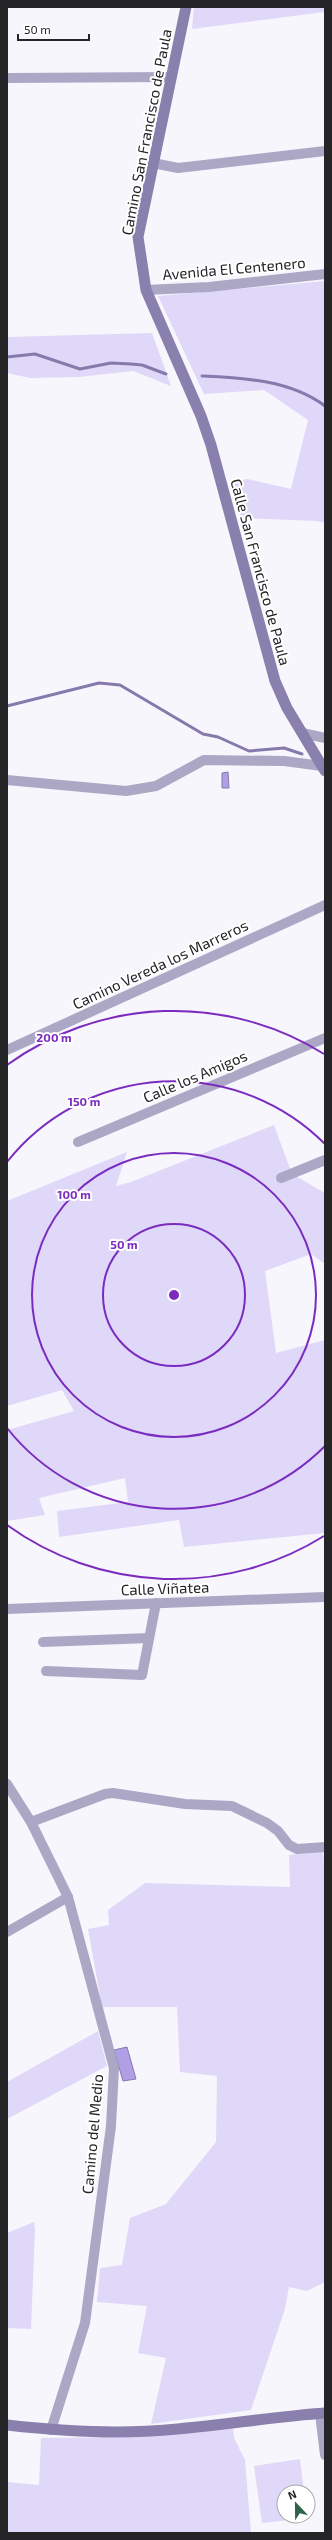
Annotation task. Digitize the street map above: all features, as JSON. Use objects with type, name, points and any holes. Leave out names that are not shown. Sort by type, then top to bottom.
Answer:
[{"type":"main road","name":"Camino San Francisco de Paula","points":[[182,375],[146,290],[138,237],[186,7]]},
{"type":"main road","name":"Calle San Francisco de Paula","points":[[182,375],[210,445],[267,656],[288,708],[323,769]]},
{"type":"main road","points":[[7,2424],[51,2430],[117,2432],[178,2428],[322,2414]]},
{"type":"street","points":[[7,78],[171,77]]},
{"type":"street","points":[[153,163],[178,168],[325,151]]},
{"type":"street","name":"Avenida El Centenero","points":[[146,290],[209,287],[325,274]]},
{"type":"street","points":[[302,733],[325,738]]},
{"type":"street","points":[[7,780],[126,791],[156,786],[204,760],[284,761],[323,769]]},
{"type":"street","name":"Camino Vereda los Marreros","points":[[7,1050],[325,905]]},
{"type":"street","name":"Calle los Amigos","points":[[78,1142],[325,1038]]},
{"type":"street","points":[[281,1178],[325,1160]]},
{"type":"street","name":"Calle Viñatea","points":[[7,1609],[325,1597]]},
{"type":"street","points":[[46,1671],[142,1675],[156,1603]]},
{"type":"street","points":[[43,1642],[149,1638]]},
{"type":"street","name":"Camino del Medio","points":[[7,1784],[31,1822],[68,1897],[114,2068],[111,2126],[85,2323],[51,2430]]},
{"type":"street","points":[[31,1822],[105,1794],[113,1793],[185,1804],[232,1806],[267,1823],[278,1831],[289,1845],[297,1848],[325,1848]]},
{"type":"street","points":[[7,1932],[68,1897]]},
{"type":"street","points":[[322,2414],[325,2455]]},
{"type":"shaded area","points":[[194,7],[325,7],[325,12],[192,29]]},
{"type":"shaded area","points":[[325,281],[325,523],[316,521],[241,518],[231,482],[247,479],[291,489],[308,420],[264,390],[204,394],[158,296]]},
{"type":"shaded area","points":[[152,333],[171,386],[133,371],[79,377],[30,378],[7,373],[7,337]]},
{"type":"shaded area","points":[[228,772],[229,788],[222,788],[222,773]]},
{"type":"shaded area","points":[[274,1125],[292,1174],[325,1193],[325,1264],[311,1254],[265,1271],[276,1353],[325,1340],[325,1533],[184,1547],[179,1520],[59,1537],[57,1511],[128,1502],[125,1478],[39,1498],[45,1515],[7,1521],[7,1430],[74,1411],[62,1390],[7,1406],[7,1201],[127,1152],[116,1186],[131,1182]]},
{"type":"shaded area","points":[[323,1851],[325,1870],[325,2282],[307,2291],[289,2287],[285,2309],[251,2410],[151,2424],[166,2358],[138,2353],[147,2306],[97,2302],[100,2268],[122,2265],[130,2218],[166,2204],[216,2142],[217,2076],[180,2072],[177,2007],[102,2007],[88,1929],[109,1925],[108,1910],[145,1883],[290,1887],[289,1855]]},
{"type":"shaded area","points":[[98,2031],[107,2066],[7,2119],[7,2082]]},
{"type":"shaded area","points":[[127,2047],[136,2079],[123,2081],[114,2050]]},
{"type":"shaded area","points":[[34,2222],[35,2230],[31,2329],[7,2328],[7,2233]]},
{"type":"shaded area","points":[[233,2428],[234,2438],[245,2460],[251,2533],[7,2533],[7,2482],[39,2485],[41,2438],[139,2437]]},
{"type":"shaded area","points":[[300,2459],[303,2484],[276,2484],[276,2521],[262,2523],[254,2466]]},
{"type":"waterway","points":[[7,357],[35,354],[80,369],[111,363],[142,365],[166,374]]},
{"type":"waterway","points":[[202,376],[266,382],[297,391],[311,397],[325,406]]},
{"type":"waterway","points":[[7,706],[99,683],[120,685],[203,734],[218,737],[249,751],[284,748],[302,754]]}]
